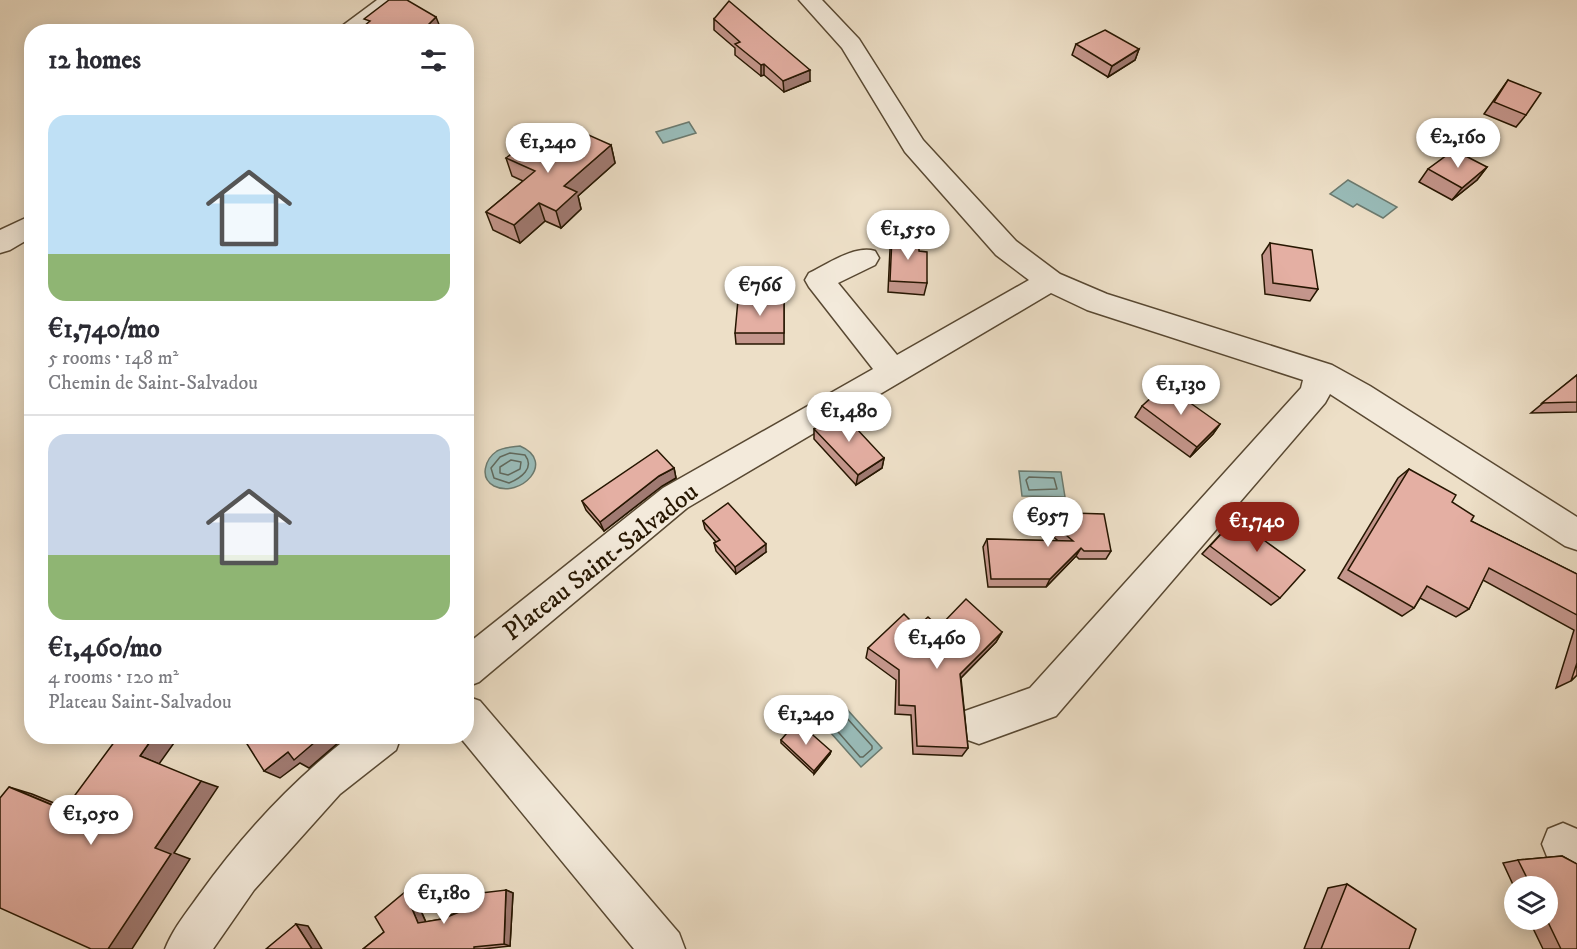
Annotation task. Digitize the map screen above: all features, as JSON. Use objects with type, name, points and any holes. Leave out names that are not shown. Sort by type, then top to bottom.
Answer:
[{"type":"street","points":[[357,24],[392,0]]},
{"type":"street","points":[[810,0],[851,44],[914,146],[1006,248],[1050,280],[1097,302],[1321,374],[1359,395],[1577,535]]},
{"type":"street","points":[[0,243],[24,229]]},
{"type":"street","points":[[866,258],[819,280],[893,372]]},
{"type":"street","name":"Plateau Saint-Salvadou","points":[[474,662],[675,498],[1050,280]]},
{"type":"street","points":[[980,724],[1042,703],[1314,394],[1321,374]]},
{"type":"street","points":[[474,725],[663,949]]},
{"type":"street","points":[[187,949],[239,875],[326,780],[372,744]]},
{"type":"water","points":[[689,122],[696,133],[663,143],[656,132]]},
{"type":"water","points":[[1348,180],[1397,207],[1383,218],[1357,204],[1353,207],[1330,194]]},
{"type":"water","points":[[520,446],[531,453],[535,461],[535,469],[531,477],[514,487],[504,489],[489,483],[485,468],[493,454],[508,447]]},
{"type":"water","points":[[1019,471],[1061,472],[1065,497],[1022,496]]},
{"type":"water","points":[[844,706],[882,748],[861,767],[823,724]]},
{"type":"building","points":[[389,0],[407,0],[436,17],[429,24],[366,24],[370,21],[364,19]]},
{"type":"building","points":[[729,1],[810,70],[783,81],[764,64],[761,65],[735,44],[740,42],[714,19]]},
{"type":"building","points":[[1105,30],[1139,49],[1112,66],[1076,44]]},
{"type":"building","points":[[1508,80],[1541,93],[1526,115],[1494,102]]},
{"type":"building","points":[[563,129],[577,136],[582,132],[611,145],[564,186],[577,192],[556,211],[539,203],[514,225],[486,212],[535,171],[506,158],[528,141],[542,147]]},
{"type":"building","points":[[1454,150],[1487,167],[1462,188],[1428,169]]},
{"type":"building","points":[[892,237],[919,239],[919,251],[927,252],[927,283],[890,281]]},
{"type":"building","points":[[1270,243],[1312,250],[1318,289],[1273,283]]},
{"type":"building","points":[[738,300],[784,300],[784,333],[735,333]]},
{"type":"building","points":[[1577,375],[1577,402],[1542,403]]},
{"type":"building","points":[[1165,385],[1220,424],[1197,447],[1142,406]]},
{"type":"building","points":[[841,412],[884,458],[858,475],[814,429]]},
{"type":"building","points":[[657,450],[674,468],[659,476],[600,522],[582,501]]},
{"type":"building","points":[[1409,469],[1456,495],[1452,502],[1474,516],[1471,521],[1577,574],[1577,615],[1489,568],[1469,609],[1427,586],[1414,608],[1348,570]]},
{"type":"building","points":[[728,503],[766,544],[735,567],[714,543],[720,540],[703,521]]},
{"type":"building","points":[[1246,507],[1272,526],[1261,538],[1305,570],[1280,598],[1210,546]]},
{"type":"building","points":[[1039,512],[1104,514],[1111,551],[1084,551],[1081,548],[1050,579],[991,579],[987,539],[1073,541]]},
{"type":"building","points":[[966,599],[1002,632],[960,674],[968,748],[917,746],[915,706],[899,705],[899,670],[868,648],[904,614],[917,627],[928,617],[939,627]]},
{"type":"building","points":[[1577,663],[1577,675],[1571,681]]},
{"type":"building","points":[[797,721],[831,751],[814,771],[781,740]]},
{"type":"building","points":[[113,744],[148,744],[140,756],[201,781],[155,848],[171,854],[108,949],[91,949],[0,908],[0,798],[9,787],[64,810]]},
{"type":"building","points":[[247,744],[313,744],[294,760],[288,752],[264,771]]},
{"type":"building","points":[[1562,856],[1577,864],[1577,949],[1561,949],[1552,930],[1558,930],[1558,876],[1526,876],[1518,860]]},
{"type":"building","points":[[1347,884],[1416,929],[1409,949],[1321,949]]},
{"type":"building","points":[[506,890],[504,944],[474,947],[474,949],[363,949],[384,932],[375,917],[405,892],[418,923],[442,919],[462,911],[464,895]]},
{"type":"building","points":[[296,924],[312,949],[266,949]]}]
